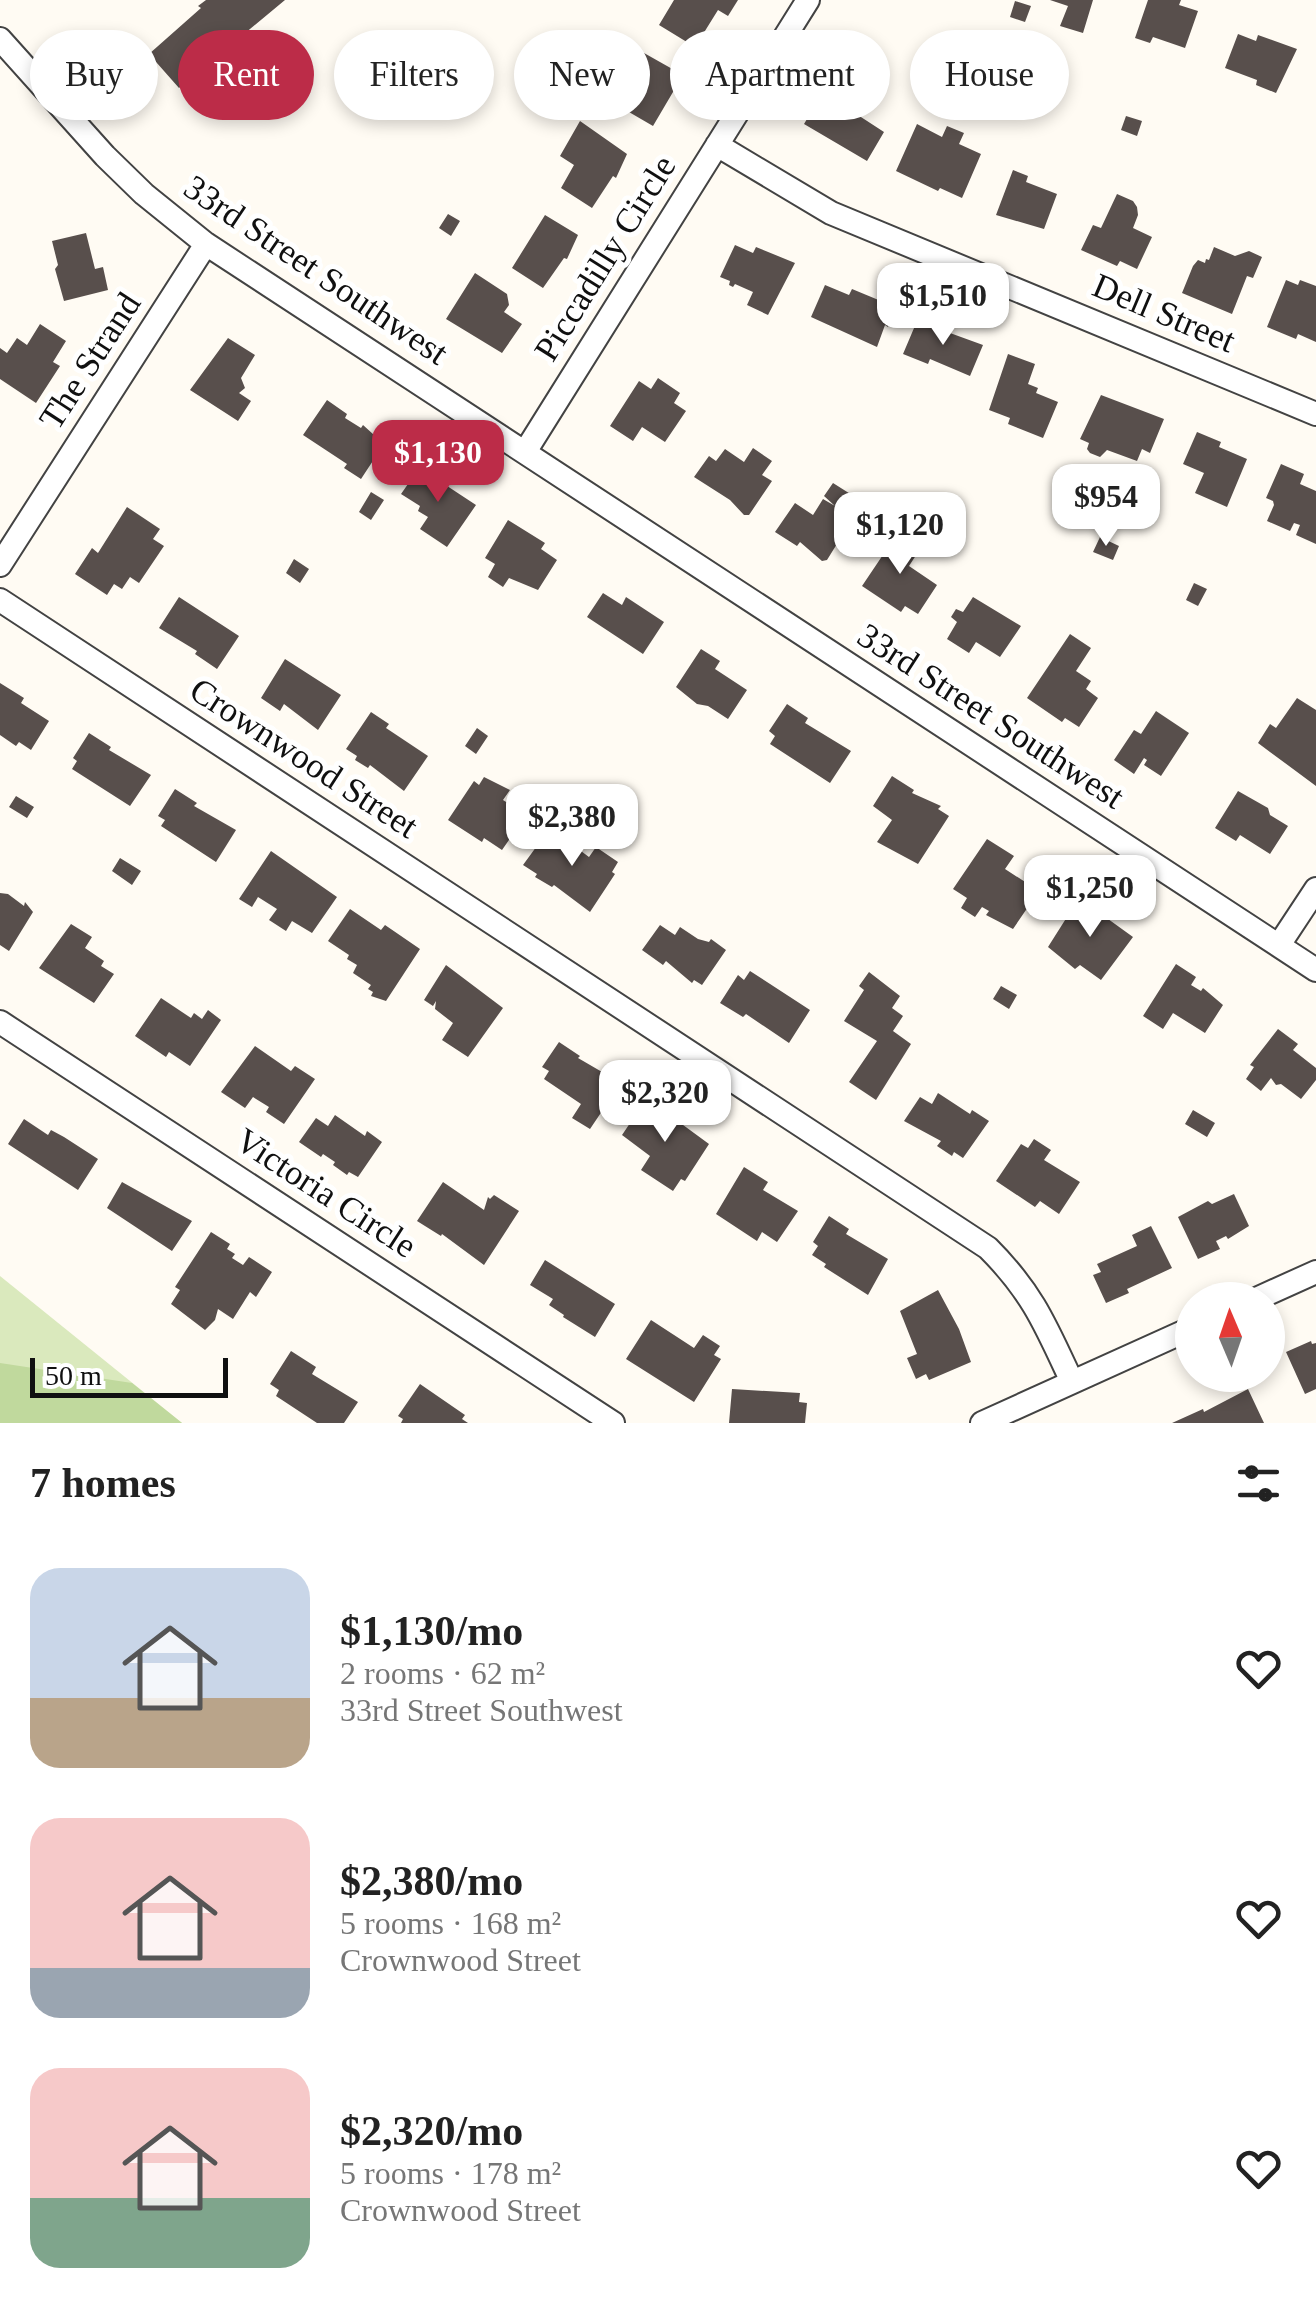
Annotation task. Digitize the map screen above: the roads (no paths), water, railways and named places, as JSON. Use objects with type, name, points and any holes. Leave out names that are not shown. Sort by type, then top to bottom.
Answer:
[{"type":"street","name":"Piccadilly Circle","points":[[525,452],[808,0]]},
{"type":"street","name":"33rd Street Southwest","points":[[0,39],[105,156],[144,194],[206,244],[1316,970]]},
{"type":"street","name":"Dell Street","points":[[718,146],[831,213],[1316,414]]},
{"type":"street","name":"The Strand","points":[[0,566],[206,244]]},
{"type":"street","name":"Crownwood Street","points":[[0,600],[988,1248],[1016,1276],[1036,1304],[1072,1382]]},
{"type":"street","points":[[1278,945],[1316,890]]},
{"type":"street","name":"Victoria Circle","points":[[0,1022],[613,1423]]},
{"type":"street","points":[[1285,1286],[1316,1272]]},
{"type":"street","points":[[982,1423],[1175,1336]]}]
